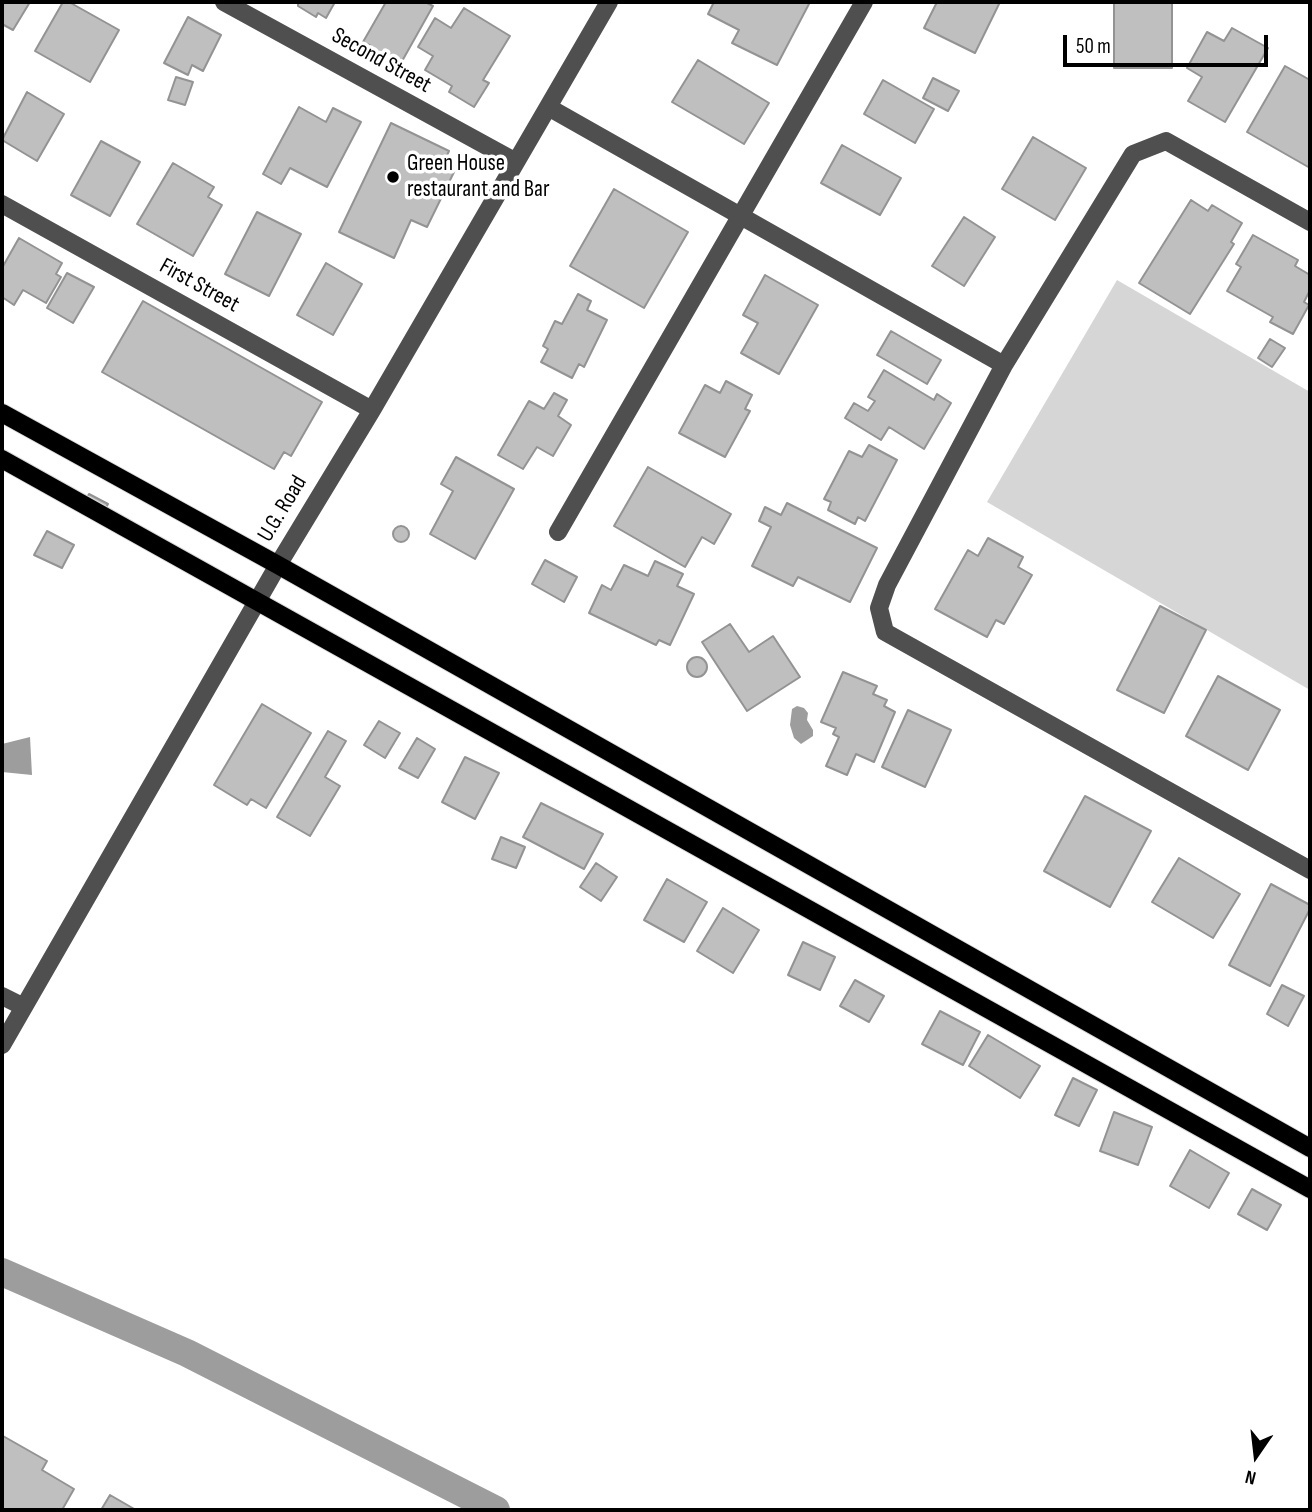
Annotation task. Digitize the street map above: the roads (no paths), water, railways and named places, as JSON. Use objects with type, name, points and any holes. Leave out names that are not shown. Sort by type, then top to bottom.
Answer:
[{"type":"main road","points":[[2,414],[278,565],[1310,1149]]},
{"type":"main road","points":[[2,459],[1310,1189]]},
{"type":"street","name":"Second Street","points":[[224,2],[516,162]]},
{"type":"street","name":"U.G. Road","points":[[2,1045],[257,601],[372,410],[609,2]]},
{"type":"street","points":[[558,532],[864,2]]},
{"type":"street","points":[[548,107],[1004,365]]},
{"type":"street","points":[[1310,222],[1166,141],[1133,154],[1004,365],[887,585],[879,608],[886,632],[1310,870]]},
{"type":"street","name":"First Street","points":[[2,204],[372,410]]},
{"type":"street","points":[[2,996],[24,1007]]},
{"type":"waterway","points":[[2,1272],[187,1353],[496,1510]]},
{"type":"place","name":"Green House restaurant and Bar","points":[[393,177]]}]
